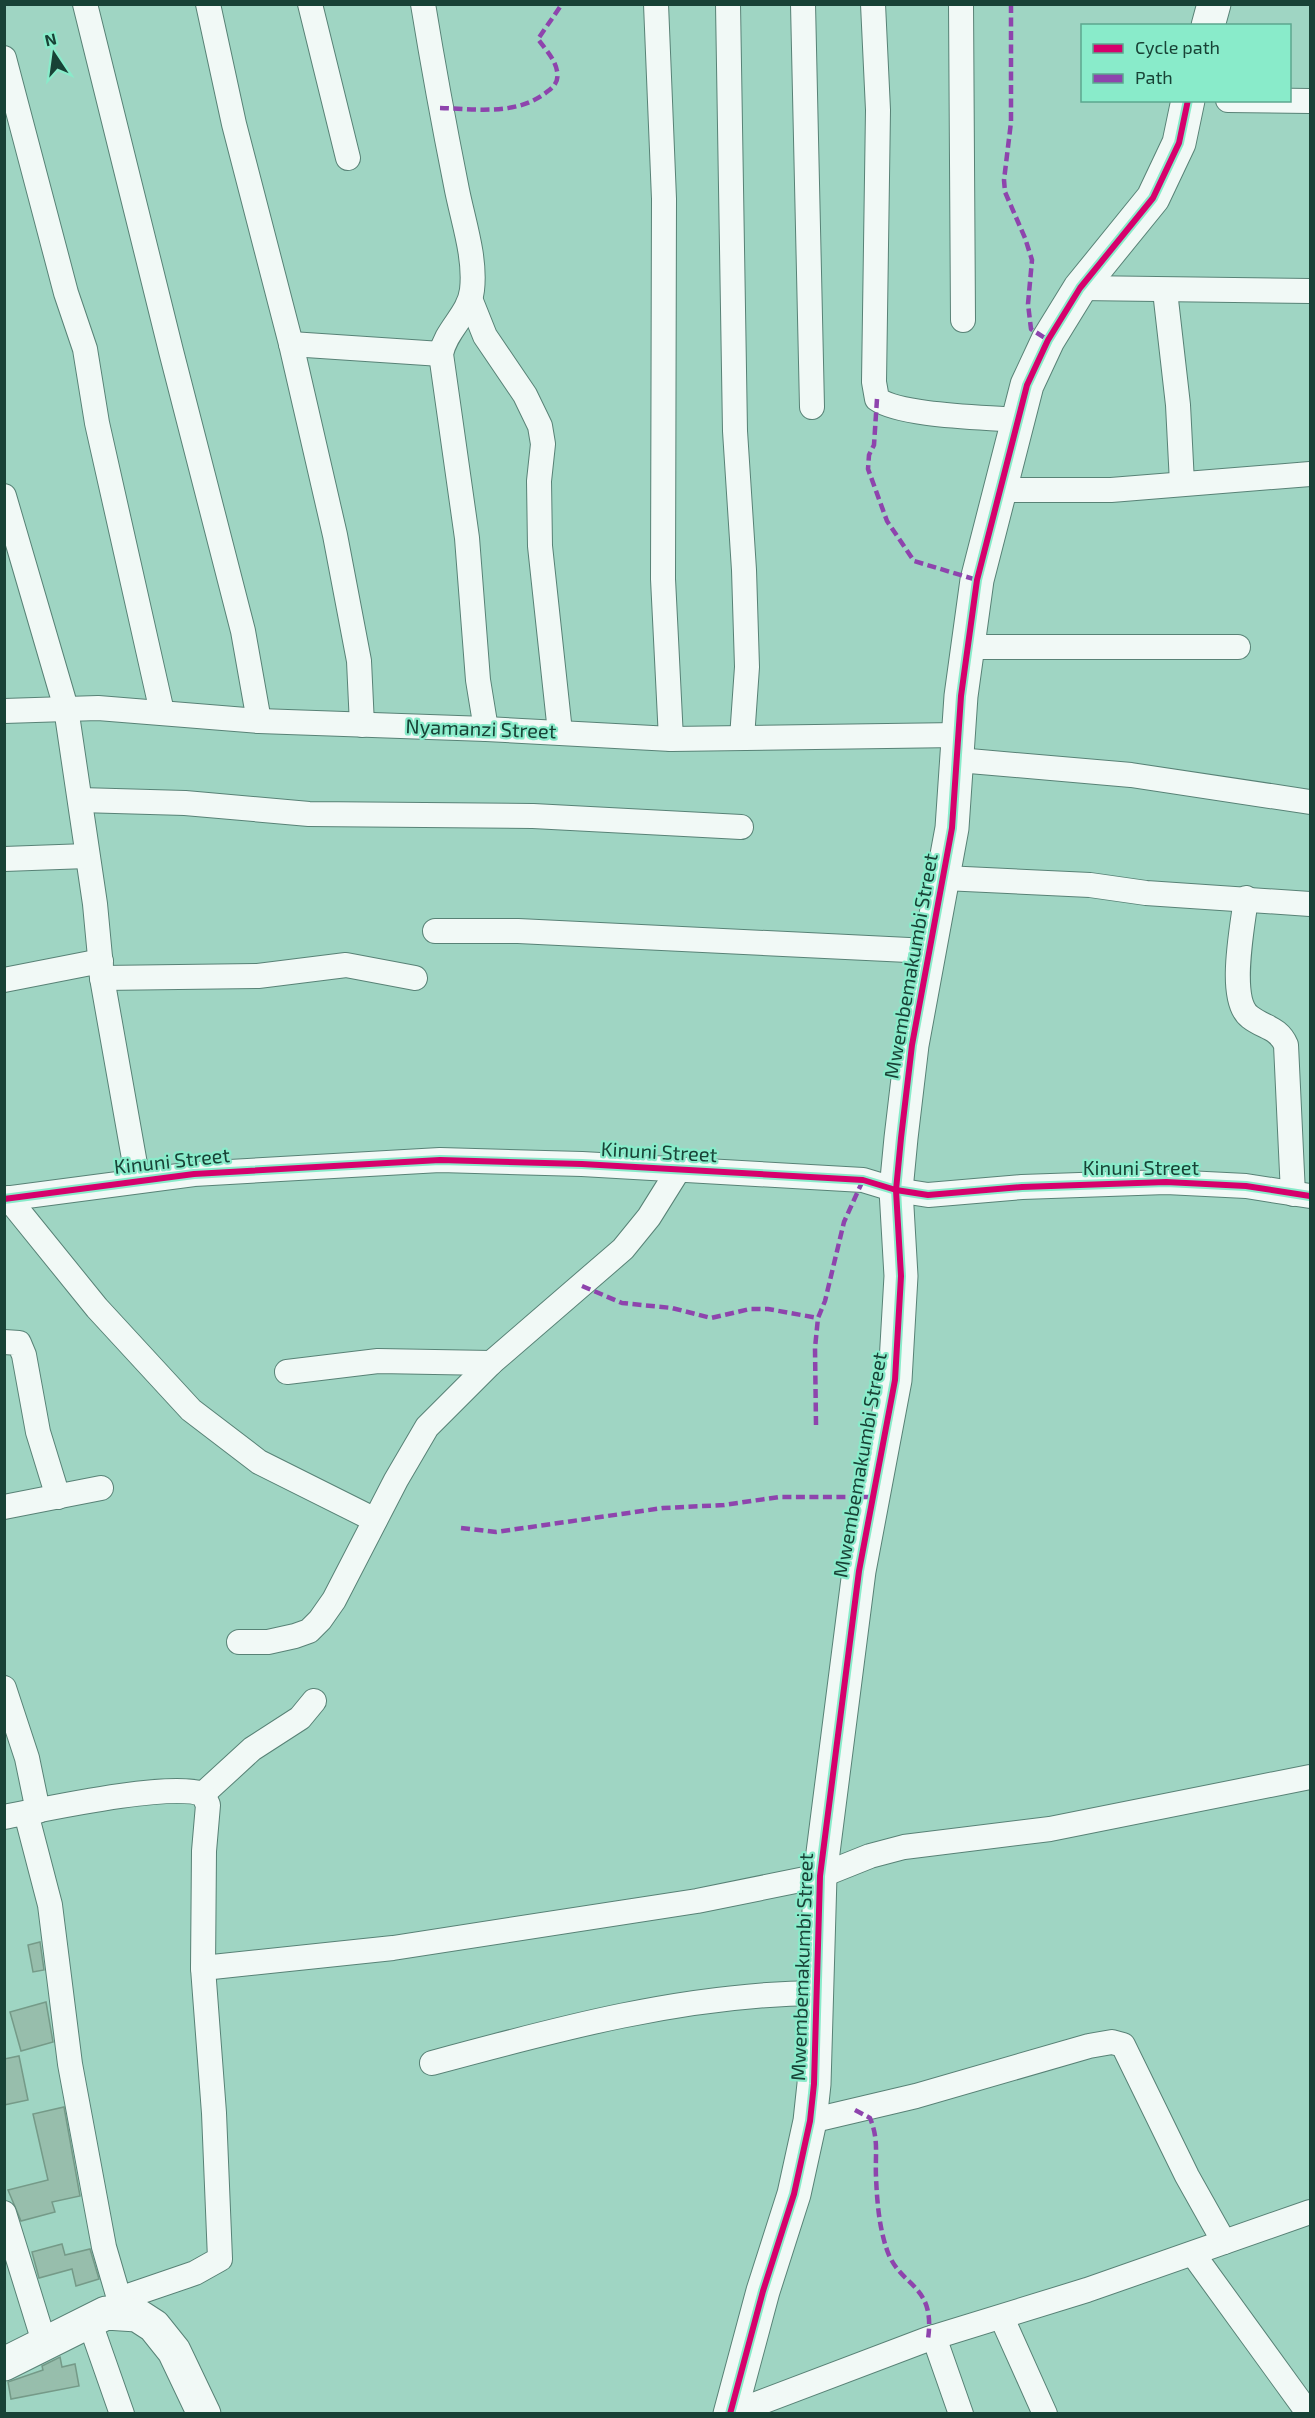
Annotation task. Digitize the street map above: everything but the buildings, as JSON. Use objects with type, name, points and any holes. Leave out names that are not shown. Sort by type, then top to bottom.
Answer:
[{"type":"street","points":[[86,4],[243,631],[259,721]]},
{"type":"street","points":[[208,4],[242,160],[291,344],[344,580],[360,670],[362,724]]},
{"type":"street","points":[[310,4],[348,158]]},
{"type":"street","points":[[423,4],[440,108],[470,258],[473,286],[471,302],[451,329],[441,354],[467,538],[478,680],[486,729]]},
{"type":"street","points":[[656,4],[664,199],[663,579],[671,739]]},
{"type":"street","points":[[728,4],[733,381],[747,667],[742,738]]},
{"type":"street","points":[[804,4],[812,407]]},
{"type":"street","points":[[873,4],[878,110],[874,382],[877,399],[885,405],[912,410],[1016,420]]},
{"type":"street","points":[[961,4],[963,320]]},
{"type":"street","points":[[1209,24],[1214,4]]},
{"type":"street","points":[[4,58],[66,293],[85,348],[97,423],[162,712]]},
{"type":"street","name":"Mwembemakumbi Street","points":[[730,2414],[794,2194],[810,2121],[820,1876],[859,1571],[895,1380],[901,1276],[896,1190],[907,1075],[952,828],[968,647],[977,580],[1016,420],[1027,385],[1048,340],[1080,288],[1153,198],[1179,143],[1188,102]]},
{"type":"street","points":[[1291,102],[1311,102]]},
{"type":"street","points":[[1080,288],[1165,291],[1311,291]]},
{"type":"street","points":[[1165,291],[1178,405],[1182,483]]},
{"type":"street","points":[[471,302],[485,336],[525,395],[540,426],[543,444],[539,503],[540,546],[560,732]]},
{"type":"street","points":[[291,344],[441,354]]},
{"type":"street","points":[[999,490],[1111,489],[1311,474]]},
{"type":"street","points":[[4,496],[66,708],[95,904],[101,969],[138,1181]]},
{"type":"street","points":[[968,647],[1238,647]]},
{"type":"street","name":"Nyamanzi Street","points":[[4,711],[66,708],[162,712],[259,721],[560,732],[671,739],[742,738],[958,748],[1311,802]]},
{"type":"street","points":[[80,800],[185,803],[309,814],[533,816],[741,828]]},
{"type":"street","points":[[4,859],[87,856]]},
{"type":"street","points":[[944,878],[1090,885],[1146,893],[1311,903]]},
{"type":"street","points":[[1246,898],[1238,972],[1238,1000],[1248,1016],[1281,1033],[1286,1045],[1302,1195]]},
{"type":"street","points":[[435,931],[530,932],[929,951]]},
{"type":"street","points":[[4,980],[101,969],[258,976],[346,965],[415,978]]},
{"type":"street","name":"Kinuni Street","points":[[6,1198],[206,1173],[440,1160],[679,1169],[863,1180],[896,1190],[928,1195],[1022,1187],[1166,1182],[1246,1186],[1302,1195]]},
{"type":"street","points":[[239,1642],[268,1642],[309,1631],[334,1600],[427,1427],[491,1363],[622,1249],[649,1216],[679,1169]]},
{"type":"street","points":[[6,1198],[97,1308],[191,1410],[259,1462],[375,1521]]},
{"type":"street","points":[[4,1342],[19,1344],[24,1355],[38,1432],[58,1497]]},
{"type":"street","points":[[287,1372],[378,1361],[491,1363]]},
{"type":"street","points":[[4,1507],[101,1488]]},
{"type":"street","points":[[4,1688],[27,1758],[23,1814],[50,1905],[74,2085],[104,2247],[121,2306],[154,2326],[174,2351],[204,2414]]},
{"type":"street","points":[[203,1794],[252,1749],[300,1718],[314,1701]]},
{"type":"street","points":[[203,1968],[393,1948],[697,1901],[820,1876],[870,1856],[904,1847],[1050,1829],[1311,1777]]},
{"type":"street","points":[[4,2364],[89,2320],[195,2273],[220,2259],[214,2112],[203,1968],[204,1851],[208,1805],[203,1794],[195,1791],[162,1792],[23,1814]]},
{"type":"street","points":[[432,2063],[592,2021],[695,2004],[817,1993]]},
{"type":"street","points":[[810,2121],[916,2096],[1089,2046],[1112,2042],[1123,2046],[1187,2176],[1224,2242]]},
{"type":"street","points":[[730,2414],[934,2337],[1002,2318],[1311,2212]]},
{"type":"street","points":[[4,2213],[44,2342]]},
{"type":"street","points":[[1193,2254],[1309,2414]]},
{"type":"street","points":[[1002,2318],[1045,2414]]},
{"type":"street","points":[[89,2320],[122,2414]]},
{"type":"street","points":[[934,2337],[961,2414]]},
{"type":"marked path","points":[[1011,4],[1011,122],[1004,180],[1005,192],[1032,260],[1028,304],[1031,329],[1048,340]]},
{"type":"marked path","points":[[440,108],[483,110],[510,108],[536,99],[550,89],[557,80],[557,71],[552,58],[538,39],[560,7]]},
{"type":"marked path","points":[[877,399],[874,445],[869,455],[868,469],[887,521],[914,561],[977,580]]},
{"type":"marked path","points":[[816,1425],[815,1348],[818,1318],[825,1301],[844,1222],[863,1180]]},
{"type":"marked path","points":[[582,1286],[622,1303],[672,1308],[711,1318],[750,1309],[768,1309],[818,1318]]},
{"type":"marked path","points":[[461,1528],[496,1532],[663,1508],[724,1505],[779,1497],[871,1497]]},
{"type":"marked path","points":[[855,2110],[870,2118],[873,2126],[876,2140],[878,2205],[884,2241],[893,2262],[922,2296],[927,2307],[928,2339]]},
{"type":"cycle path","points":[[730,2414],[763,2291],[794,2194],[810,2121],[814,2084],[820,1876],[859,1571],[895,1380],[901,1276],[896,1190],[901,1138],[912,1045],[952,828],[961,696],[977,580],[1027,385],[1048,340],[1080,288],[1153,198],[1179,143],[1188,102]]},
{"type":"cycle path","points":[[4,1199],[194,1174],[440,1160],[582,1164],[863,1180],[896,1190],[928,1195],[1022,1187],[1166,1182],[1246,1186],[1310,1196]]}]
